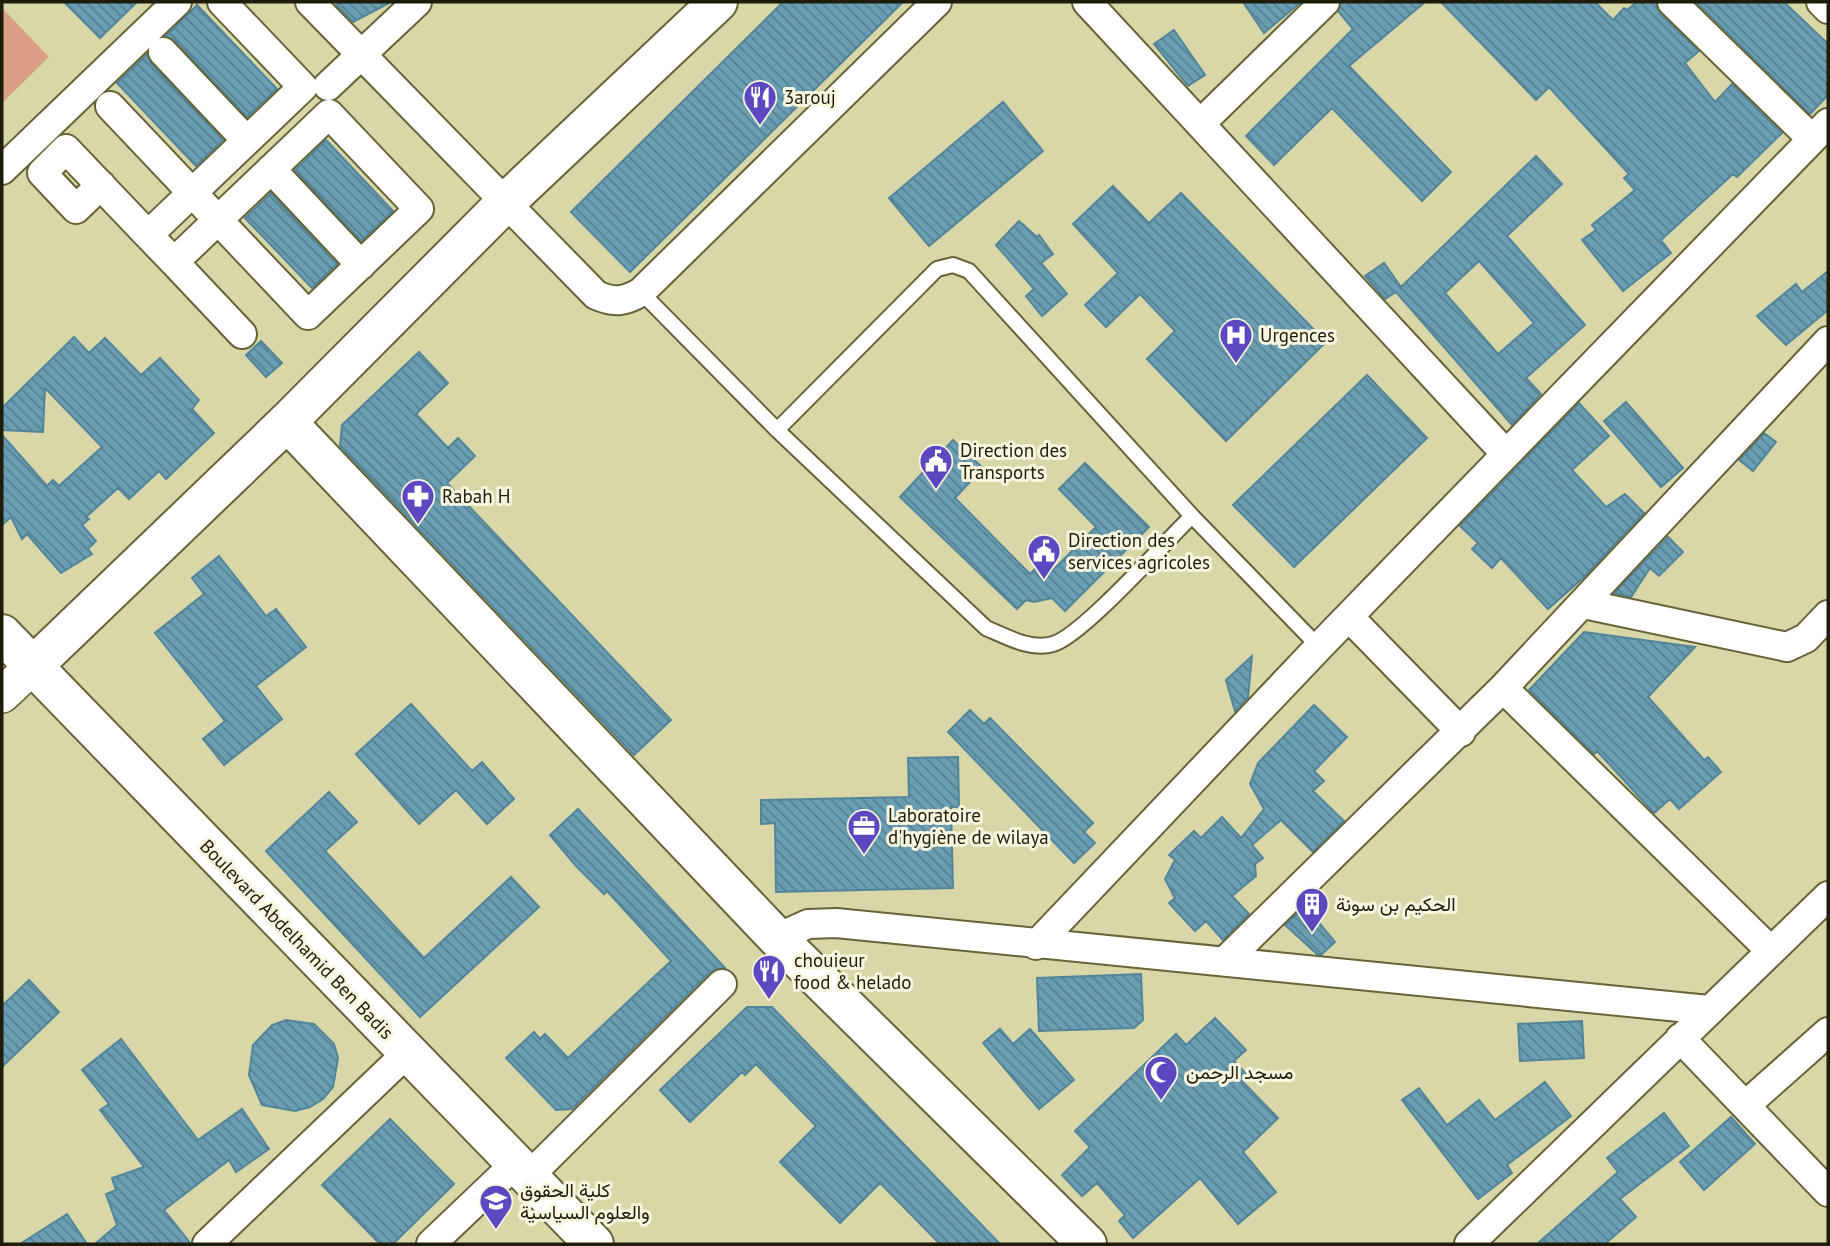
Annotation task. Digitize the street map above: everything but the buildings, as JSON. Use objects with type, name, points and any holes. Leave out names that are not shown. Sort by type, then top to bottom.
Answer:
[{"type":"main road","points":[[33,666],[287,422],[504,204],[718,2]]},
{"type":"main road","points":[[287,422],[777,938],[1087,1244]]},
{"type":"main road","name":"Boulevard Abdelhamid Ben Badis","points":[[2,634],[594,1244]]},
{"type":"street","points":[[2,170],[177,2]]},
{"type":"street","points":[[110,106],[308,315],[419,209],[329,114],[316,86],[222,2]]},
{"type":"street","points":[[310,2],[504,204],[596,295],[611,302],[627,300],[641,292],[937,2]]},
{"type":"street","points":[[148,235],[246,140],[360,56],[417,2]]},
{"type":"street","points":[[1087,2],[1506,454]]},
{"type":"street","points":[[1201,123],[1325,2]]},
{"type":"street","points":[[1036,945],[1319,648],[1820,131],[1672,2]]},
{"type":"street","points":[[1821,2],[1828,9]]},
{"type":"street","points":[[163,52],[246,140]]},
{"type":"street","points":[[174,262],[329,114]]},
{"type":"street","points":[[271,169],[361,265]]},
{"type":"street","points":[[100,185],[242,334]]},
{"type":"street","points":[[1225,961],[1461,732],[1828,341]]},
{"type":"street","points":[[1584,604],[1787,647],[1806,638],[1828,615]]},
{"type":"street","points":[[1349,617],[1461,732]]},
{"type":"street","points":[[2,695],[33,666]]},
{"type":"street","points":[[1503,688],[1771,951]]},
{"type":"street","points":[[1469,1244],[1828,896]]},
{"type":"street","points":[[777,938],[808,924],[835,923],[1709,1010]]},
{"type":"street","points":[[431,1244],[522,1170],[722,984]]},
{"type":"street","points":[[1746,1104],[1828,1032]]},
{"type":"street","points":[[1680,1038],[1828,1192]]},
{"type":"street","points":[[206,1244],[407,1053]]},
{"type":"lane","points":[[777,430],[937,269],[953,265],[969,271],[1192,516],[1319,648]]},
{"type":"lane","points":[[641,292],[777,430],[986,628],[1021,643],[1052,645],[1077,630],[1192,516]]},
{"type":"shaded area","points":[[2,8],[49,57],[2,103]]},
{"type":"place","name":"3arouj","points":[[760,127]]},
{"type":"place","name":"Urgences","points":[[1236,365]]},
{"type":"place","name":"Direction des Transports","points":[[936,491]]},
{"type":"place","name":"Rabah H","points":[[418,526]]},
{"type":"place","name":"Direction des services agricoles","points":[[1044,581]]},
{"type":"place","name":"Laboratoire d'hygiène de wilaya","points":[[864,856]]},
{"type":"place","name":"الحكيم بن سونة","points":[[1312,934]]},
{"type":"place","name":"chouieur food & helado","points":[[769,1001]]},
{"type":"place","name":"مسجد الرحمن","points":[[1161,1102]]},
{"type":"place","name":"كلية الحقوق والعلوم السياسية","points":[[496,1231]]}]
